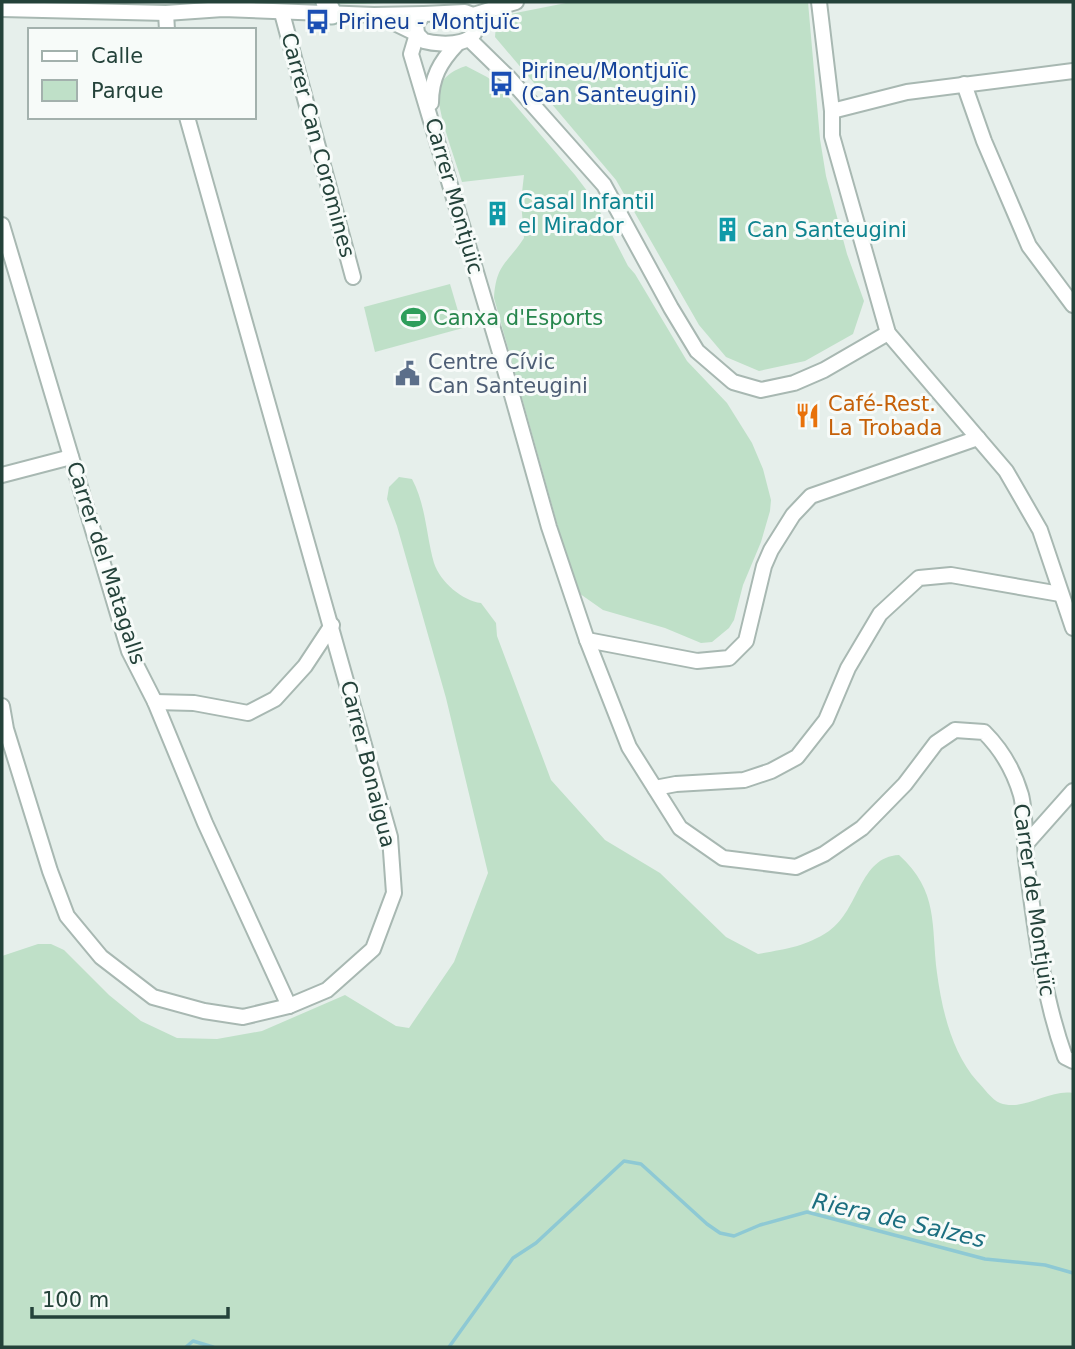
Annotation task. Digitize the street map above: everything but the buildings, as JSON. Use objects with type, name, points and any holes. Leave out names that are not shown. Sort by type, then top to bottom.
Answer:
[{"type":"street","points":[[374,15],[465,12],[472,15],[516,2]]},
{"type":"street","points":[[819,2],[832,111],[832,136],[888,333],[1006,471],[1040,530],[1073,628]]},
{"type":"street","points":[[2,9],[166,13],[223,9],[282,13],[329,8],[390,19],[429,43],[463,41],[509,78],[604,184],[698,351],[733,382],[761,390],[794,383],[824,370],[888,333]]},
{"type":"street","points":[[166,13],[167,28]]},
{"type":"street","name":"Carrer Can Coromines","points":[[282,13],[353,277]]},
{"type":"street","name":"Carrer Montjuïc","points":[[424,14],[416,24],[417,34],[411,54],[432,118],[549,527],[587,640]]},
{"type":"street","points":[[432,118],[431,88],[435,74],[443,58],[463,41],[476,25],[472,15]]},
{"type":"street","points":[[832,111],[907,92],[1073,71]]},
{"type":"street","points":[[964,84],[984,141],[1029,246],[1073,305]]},
{"type":"street","name":"Carrer Bonaigua","points":[[2,706],[4,728],[50,872],[67,916],[101,957],[153,997],[204,1011],[243,1017],[289,1006],[327,990],[373,949],[394,893],[390,837],[188,119]]},
{"type":"street","name":"Carrer del Matagalls","points":[[2,225],[129,650],[155,702],[205,823],[289,1006]]},
{"type":"street","points":[[587,640],[697,661],[729,658],[746,640],[764,566],[771,550],[793,515],[811,496],[978,438]]},
{"type":"street","points":[[2,475],[71,457]]},
{"type":"street","points":[[655,788],[676,784],[744,780],[771,771],[797,757],[826,720],[848,668],[880,614],[919,578],[951,575],[1060,594]]},
{"type":"street","points":[[155,702],[194,703],[248,713],[275,699],[305,666],[332,625]]},
{"type":"street","name":"Carrer de Montjuïc","points":[[587,640],[629,747],[680,828],[723,858],[796,867],[824,854],[862,828],[905,784],[936,743],[955,730],[984,732],[1000,748],[1021,796],[1040,966],[1052,1022],[1065,1057],[1073,1061]]},
{"type":"street","points":[[1025,845],[1073,791]]},
{"type":"green space","points":[[199,2],[404,2],[363,4]]},
{"type":"green space","points":[[571,2],[808,2],[820,139],[826,176],[847,254],[864,301],[853,334],[805,361],[759,371],[726,357],[699,325],[616,180],[495,37],[496,25],[506,15]]},
{"type":"green space","points":[[466,66],[498,85],[594,200],[628,266],[687,361],[727,403],[752,443],[763,469],[771,500],[770,511],[761,542],[743,585],[734,620],[729,628],[712,642],[701,643],[665,628],[603,610],[576,591],[494,298],[497,278],[503,265],[524,238],[521,201],[524,175],[462,182],[443,122],[439,91],[446,78]]},
{"type":"green space","name":"Canxa d'Esports","points":[[450,284],[463,328],[375,352],[364,307]]},
{"type":"green space","points":[[399,477],[412,479],[417,489],[434,563],[441,577],[467,599],[481,603],[496,623],[497,636],[551,780],[605,840],[660,873],[726,937],[758,954],[803,944],[829,931],[839,922],[867,874],[886,858],[899,855],[912,868],[921,882],[931,910],[937,973],[945,1016],[968,1070],[994,1099],[1009,1105],[1027,1103],[1055,1094],[1073,1093],[1073,1347],[2,1347],[2,956],[38,944],[51,944],[64,950],[109,995],[141,1021],[177,1038],[217,1039],[262,1031],[345,995],[396,1026],[409,1028],[454,962],[488,873],[446,698],[387,499],[389,487]]},
{"type":"waterway","name":"Riera de Salzes","points":[[449,1347],[513,1258],[536,1243],[624,1161],[641,1164],[720,1233],[734,1236],[760,1225],[807,1212],[985,1259],[1045,1265],[1073,1273]]},
{"type":"waterway","name":"Riera de Salzes","points":[[186,1347],[193,1341],[213,1347]]},
{"type":"place","name":"Pirineu - Montjuïc","points":[[318,22]]},
{"type":"place","name":"Pirineu/Montjuïc (Can Santeugini)","points":[[501,83]]},
{"type":"place","name":"Casal Infantil el Mirador","points":[[498,214]]},
{"type":"place","name":"Can Santeugini","points":[[727,230]]},
{"type":"place","name":"Canxa d'Esports","points":[[413,318]]},
{"type":"place","name":"Centre Cívic Can Santeugini","points":[[408,374]]},
{"type":"place","name":"Café-Rest. La Trobada","points":[[808,416]]}]
